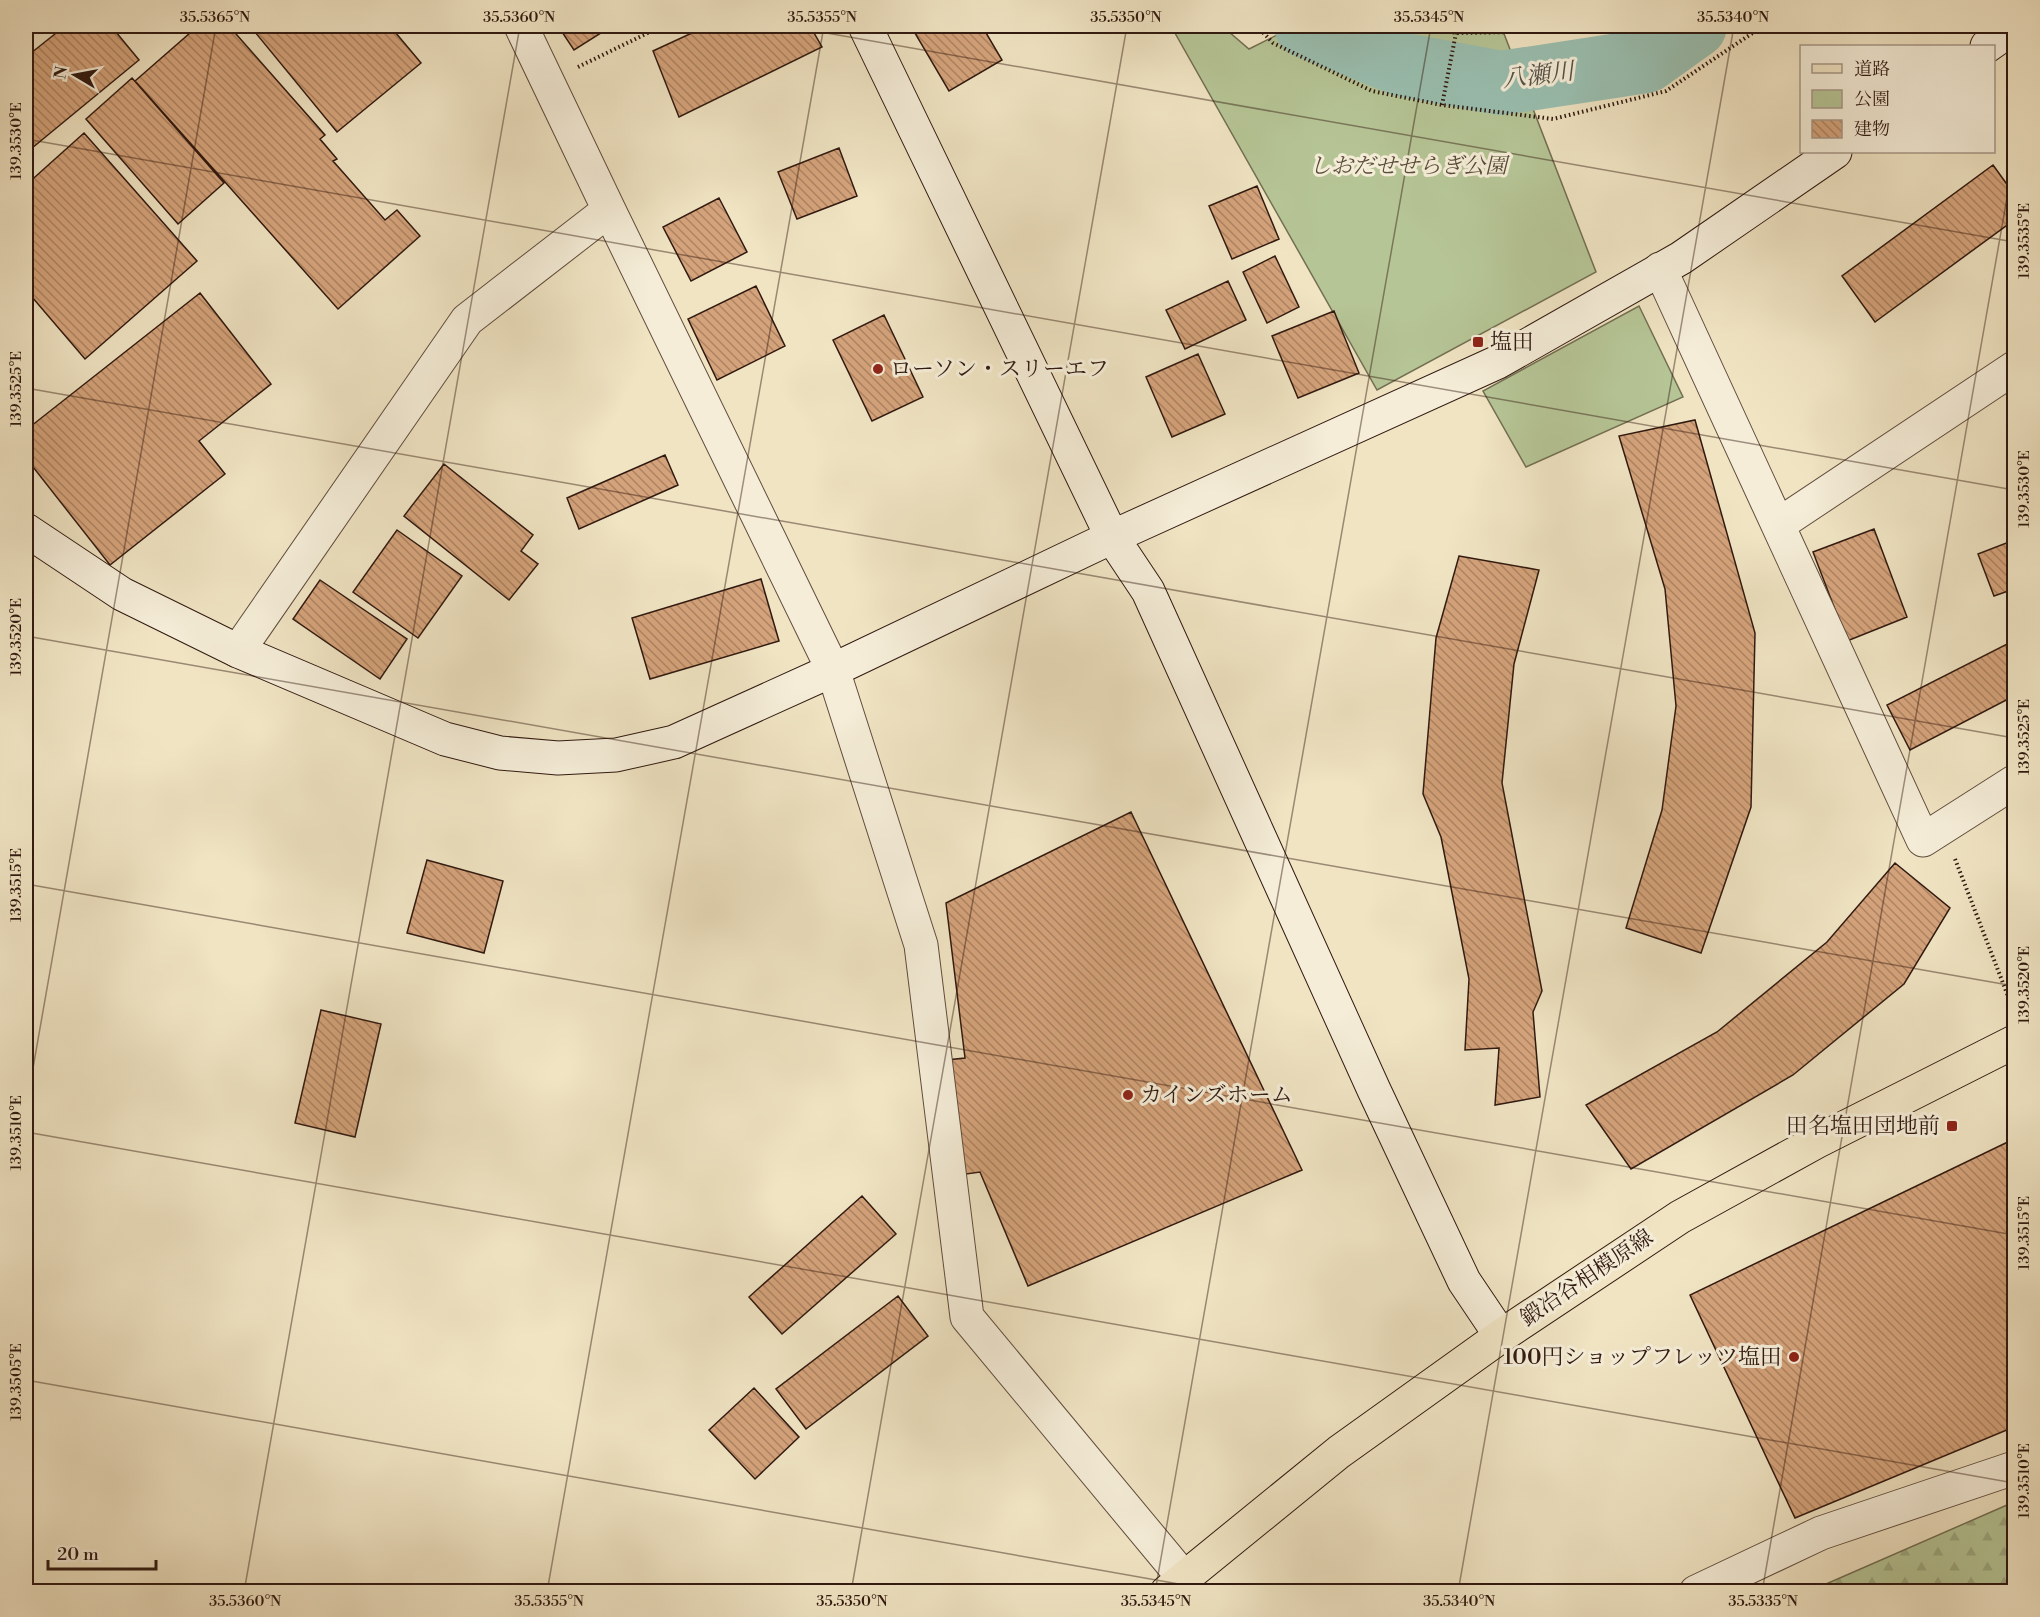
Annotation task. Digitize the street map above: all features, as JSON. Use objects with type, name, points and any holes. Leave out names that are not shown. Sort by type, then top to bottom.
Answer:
[{"type":"main road","name":"鍛冶谷相模原線","points":[[1175,1584],[1339,1452],[1501,1336],[1680,1217],[1816,1142],[2014,1042]]},
{"type":"street","points":[[521,26],[833,670],[921,945],[967,1317],[1175,1584]]},
{"type":"street","points":[[865,26],[1112,537],[1148,591],[1374,1090],[1464,1281],[1501,1336]]},
{"type":"street","points":[[1988,45],[2014,27]]},
{"type":"street","points":[[26,530],[122,594],[238,651],[445,738],[500,753],[558,758],[616,755],[674,742],[833,670],[1112,537],[1498,362],[1681,258],[1834,153]]},
{"type":"street","points":[[238,651],[467,320],[609,210]]},
{"type":"street","points":[[1660,269],[1923,840],[2014,782]]},
{"type":"street","points":[[1778,525],[2014,368]]},
{"type":"street","points":[[1696,1592],[1821,1533],[2014,1468]]},
{"type":"path","points":[[548,82],[662,26]]},
{"type":"path","points":[[1257,26],[1273,43],[1372,92],[1442,105],[1553,119],[1666,91],[1763,26]]},
{"type":"path","points":[[1422,26],[1456,33],[1572,31],[1586,26]]},
{"type":"path","points":[[1442,105],[1456,33]]},
{"type":"path","points":[[1942,828],[2014,1012]]},
{"type":"green space","name":"しおだせせらぎ公園","points":[[1171,26],[1222,26],[1249,49],[1295,26],[1501,26],[1596,272],[1377,390]]},
{"type":"green space","points":[[1639,306],[1683,397],[1526,467],[1483,391]]},
{"type":"green space","points":[[2014,1502],[2014,1591],[1810,1591]]},
{"type":"building","points":[[65,26],[78,26],[84,33],[93,26],[111,26],[139,60],[26,153],[26,57]]},
{"type":"building","points":[[198,26],[229,26],[325,135],[320,139],[337,159],[333,161],[385,220],[397,210],[420,236],[338,309],[135,81]]},
{"type":"building","points":[[250,26],[390,26],[421,63],[337,132]]},
{"type":"building","points":[[558,26],[612,26],[574,50]]},
{"type":"building","points":[[707,26],[810,26],[822,47],[679,117],[653,51]]},
{"type":"building","points":[[916,26],[982,26],[1002,60],[949,91],[912,28]]},
{"type":"building","points":[[132,78],[224,183],[178,224],[86,119]]},
{"type":"building","points":[[84,133],[197,261],[85,359],[26,290],[26,185]]},
{"type":"building","points":[[839,148],[857,196],[797,219],[778,172]]},
{"type":"building","points":[[1993,165],[2014,194],[2014,220],[1875,322],[1842,276]]},
{"type":"building","points":[[1257,186],[1279,239],[1232,259],[1209,206]]},
{"type":"building","points":[[719,198],[747,252],[691,281],[663,227]]},
{"type":"building","points":[[1275,256],[1299,307],[1267,323],[1243,272]]},
{"type":"building","points":[[1228,281],[1246,320],[1185,349],[1166,310]]},
{"type":"building","points":[[756,286],[785,346],[717,380],[688,319]]},
{"type":"building","points":[[200,293],[271,384],[199,441],[225,474],[110,565],[26,458],[26,430]]},
{"type":"building","points":[[1334,311],[1359,373],[1298,398],[1272,336]]},
{"type":"building","name":"ローソン・スリーエフ","points":[[884,315],[923,397],[872,421],[833,340]]},
{"type":"building","points":[[1198,354],[1225,414],[1172,437],[1146,377]]},
{"type":"building","points":[[1695,420],[1755,633],[1751,807],[1701,953],[1626,928],[1662,810],[1676,706],[1665,589],[1619,436]]},
{"type":"building","points":[[665,455],[678,485],[579,529],[567,498]]},
{"type":"building","points":[[444,464],[533,535],[521,551],[538,564],[509,600],[404,516]]},
{"type":"building","points":[[1874,529],[1907,617],[1847,641],[1813,552]]},
{"type":"building","points":[[397,530],[462,576],[418,638],[353,592]]},
{"type":"building","points":[[2014,540],[2014,589],[1994,596],[1978,554]]},
{"type":"building","points":[[1459,556],[1539,570],[1514,664],[1502,783],[1542,991],[1533,1012],[1540,1097],[1495,1105],[1499,1048],[1465,1050],[1469,979],[1441,837],[1423,794],[1436,638]]},
{"type":"building","points":[[761,579],[779,641],[650,679],[632,618]]},
{"type":"building","points":[[320,580],[407,639],[380,679],[293,619]]},
{"type":"building","points":[[2013,641],[2014,696],[1910,750],[1887,705]]},
{"type":"building","points":[[1131,812],[1302,1170],[1028,1286],[980,1172],[952,1176],[937,1061],[965,1058],[946,903]]},
{"type":"building","points":[[427,860],[503,881],[484,953],[407,933]]},
{"type":"building","points":[[1895,863],[1950,908],[1904,984],[1793,1075],[1631,1169],[1586,1105],[1717,1032],[1827,942]]},
{"type":"building","points":[[321,1010],[381,1024],[355,1137],[295,1123]]},
{"type":"building","points":[[2014,1139],[2014,1427],[1795,1518],[1690,1295]]},
{"type":"building","points":[[862,1196],[896,1234],[782,1334],[749,1297]]},
{"type":"building","points":[[898,1296],[928,1336],[806,1429],[776,1389]]},
{"type":"building","points":[[754,1388],[799,1437],[755,1479],[709,1430]]},
{"type":"waterway","name":"八瀬川","points":[[1306,26],[1404,65],[1501,83],[1646,61],[1695,26]]},
{"type":"place","name":"塩田","points":[[1478,342]]},
{"type":"place","name":"ローソン・スリーエフ","points":[[878,369]]},
{"type":"place","name":"カインズホーム","points":[[1128,1095]]},
{"type":"place","name":"田名塩田団地前","points":[[1952,1126]]},
{"type":"place","name":"100円ショップフレッツ塩田","points":[[1794,1357]]}]
